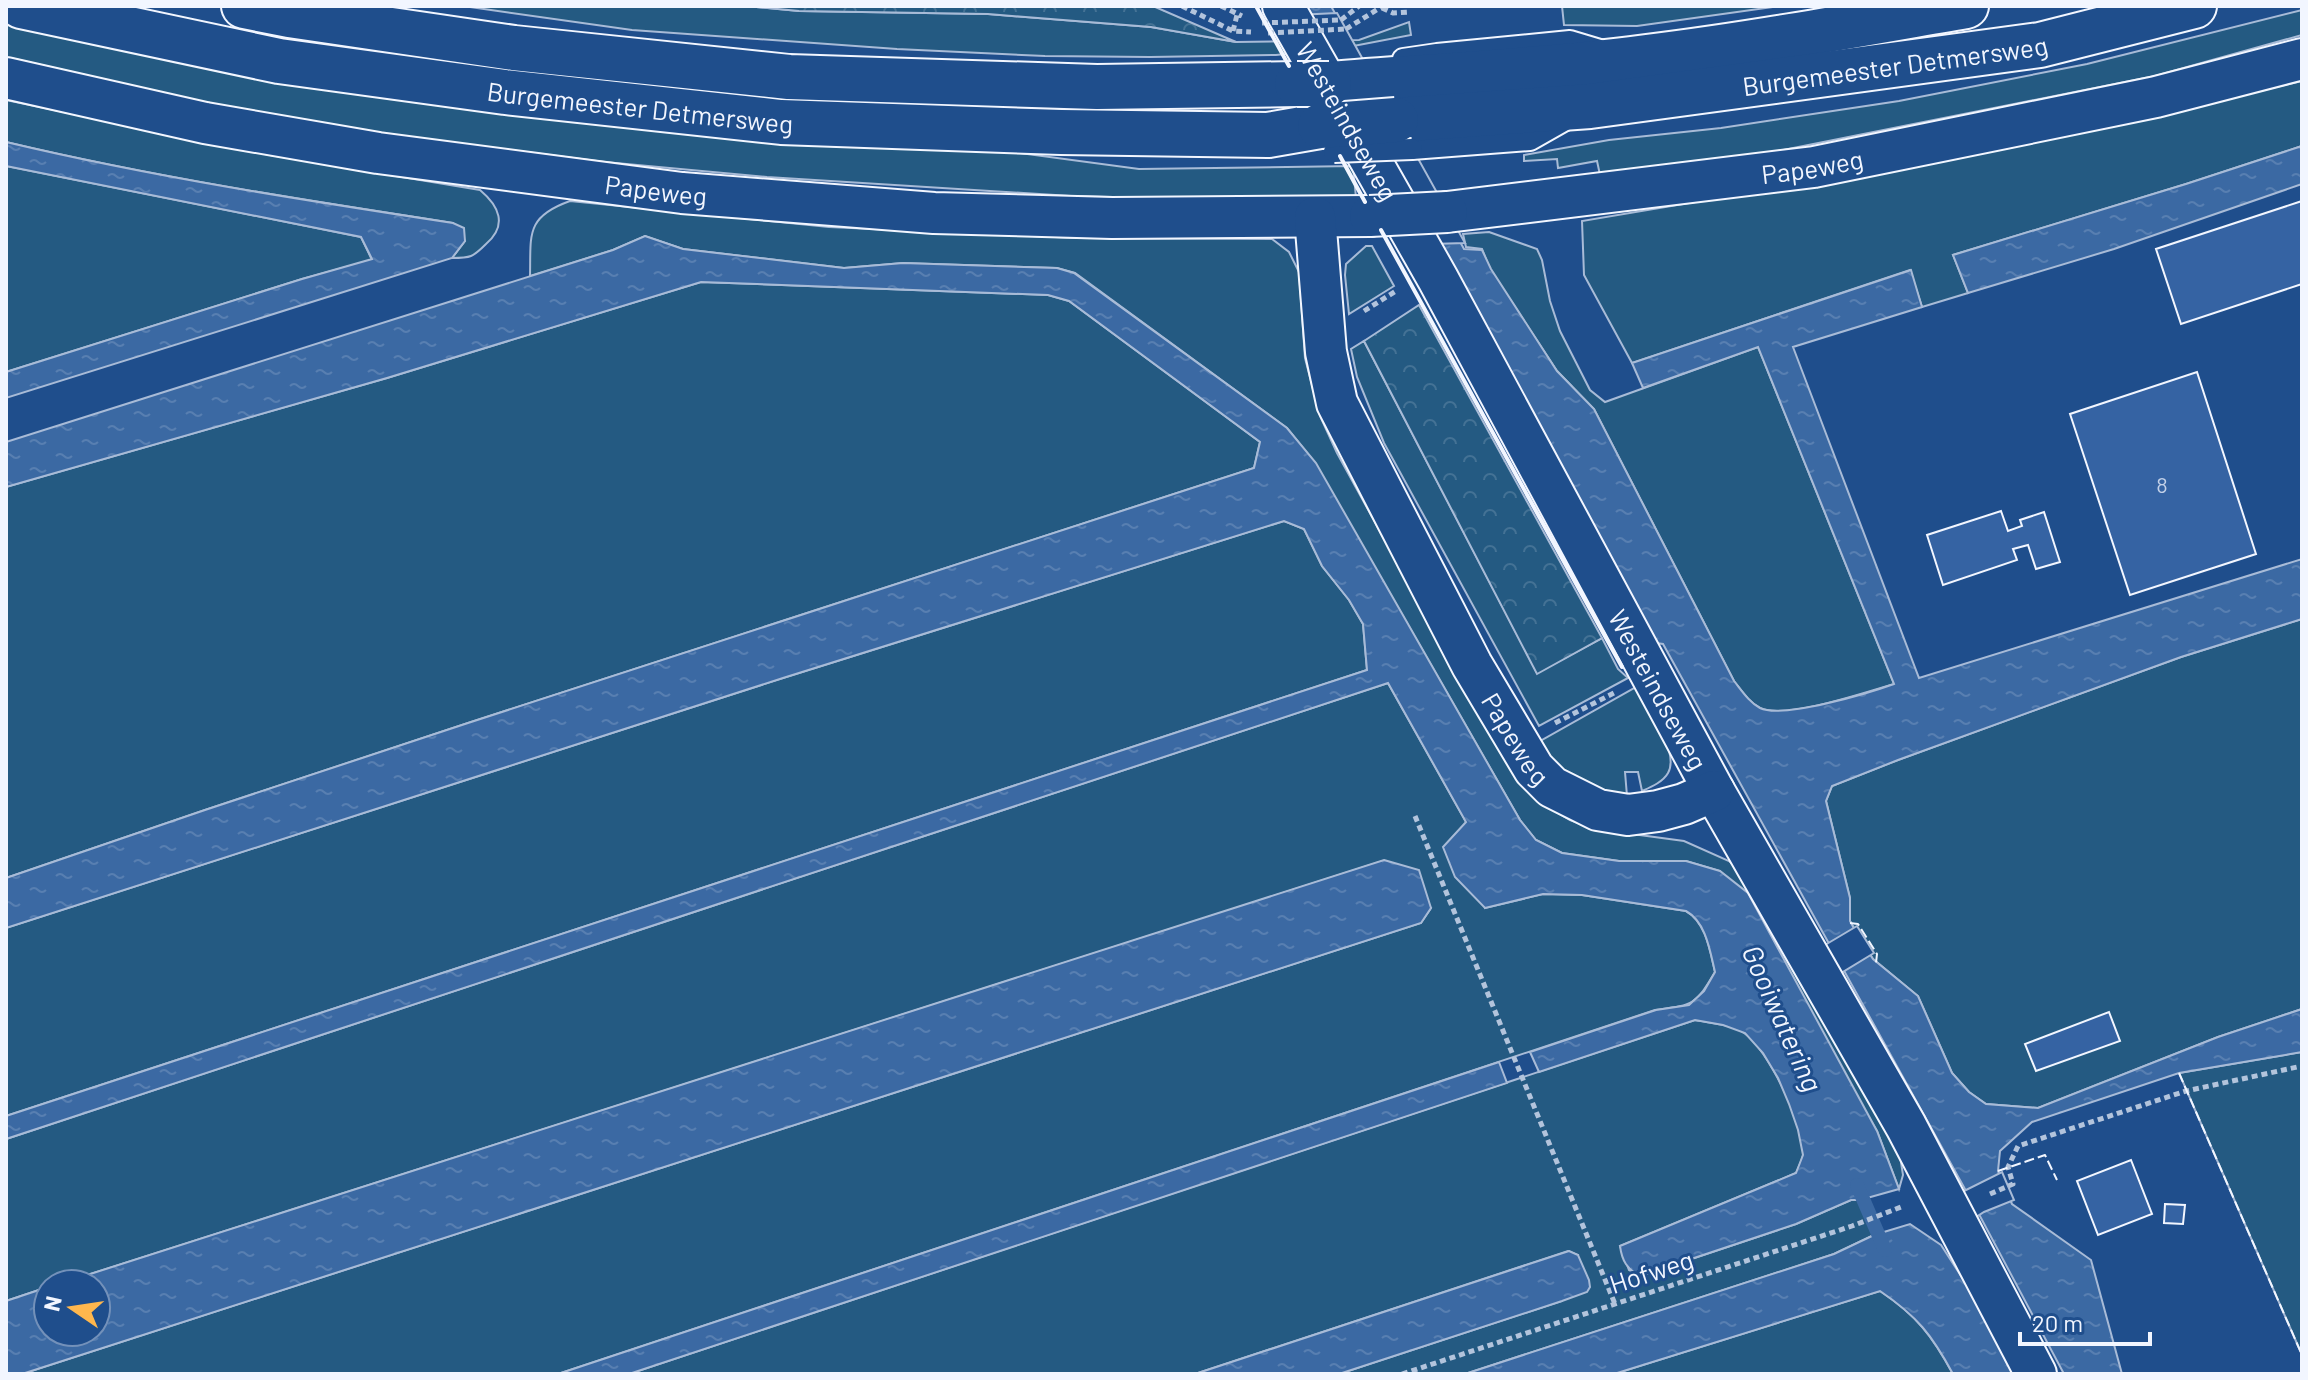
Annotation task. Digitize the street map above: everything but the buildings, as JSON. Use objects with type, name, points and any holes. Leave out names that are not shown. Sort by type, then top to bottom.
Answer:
[{"type":"main road","name":"Burgemeester Detmersweg","points":[[21,6],[279,61],[505,92],[781,122],[1310,142],[1404,135],[1590,106],[2040,45],[2194,6]]},
{"type":"main road","name":"Burgemeester Detmersweg","points":[[244,6],[514,48],[789,77],[1097,87],[1437,77],[1631,59],[1966,6]]},
{"type":"street","name":"Westeindseweg","points":[[1271,21],[1438,279],[1714,791],[1906,1126],[2036,1374]]},
{"type":"street","name":"Papeweg","points":[[6,78],[205,123],[330,145],[682,193],[934,213],[1112,218],[1315,217],[1447,212],[1814,167],[2156,97],[2302,59]]},
{"type":"street","name":"Papeweg","points":[[1315,217],[1326,352],[1337,403],[1472,665],[1534,769],[1552,787],[1598,810],[1628,815],[1684,804],[1714,791]]},
{"type":"path","points":[[1182,6],[1233,31],[1237,15],[1221,6]]},
{"type":"path","points":[[1271,21],[1341,20],[1359,6]]},
{"type":"path","points":[[1271,21],[1346,29],[1382,7],[1393,13],[1409,12]]},
{"type":"path","points":[[1355,317],[1403,287]]},
{"type":"path","points":[[1415,816],[1615,1304]]},
{"type":"path","points":[[2009,1186],[2013,1184],[2008,1167],[2018,1146],[2186,1091],[2302,1066]]},
{"type":"path","name":"Hofweg","points":[[1402,1374],[1852,1226],[1912,1203]]},
{"type":"green space","points":[[463,6],[746,6],[799,11],[988,14],[1151,27],[1236,42],[1359,40],[1409,22],[1411,35],[1343,48],[1276,55],[1045,56],[632,30]]},
{"type":"green space","points":[[746,6],[1153,6],[1236,42],[1151,27],[988,14],[799,11]]},
{"type":"green space","points":[[1562,6],[1780,6],[1637,26],[1564,25]]},
{"type":"green space","points":[[2302,10],[2302,35],[2155,76],[1758,155],[1600,175],[1597,161],[1558,168],[1557,159],[1524,161],[1524,155],[1609,140],[1721,128],[1899,101],[2087,64]]},
{"type":"green space","points":[[6,18],[1139,169],[1353,166],[1356,198],[1071,196],[767,177],[605,162],[337,128],[247,112],[6,57]]},
{"type":"green space","points":[[2302,81],[2302,146],[1953,255],[1968,293],[1922,307],[1910,270],[1632,363],[1584,275],[1582,221],[1933,162]]},
{"type":"green space","points":[[6,100],[270,155],[480,190],[496,209],[499,223],[493,237],[475,254],[452,258],[465,241],[453,223],[172,177],[6,142]]},
{"type":"green space","points":[[6,166],[361,237],[372,260],[6,372]]},
{"type":"green space","points":[[570,201],[829,227],[1077,238],[1272,239],[1289,252],[1299,272],[1305,358],[1320,416],[1337,453],[1506,761],[1546,806],[1570,820],[1595,829],[1684,841],[1729,861],[1750,879],[1898,1143],[1903,1175],[1899,1189],[1877,1131],[1720,871],[1686,861],[1619,861],[1562,853],[1536,840],[1520,820],[1315,463],[1287,428],[1075,273],[1057,268],[903,263],[844,268],[683,249],[645,236],[613,250],[530,276],[531,238],[538,221],[555,207]]},
{"type":"green space","points":[[1489,232],[1537,249],[1560,331],[1590,390],[1605,402],[1758,347],[1894,684],[1806,708],[1772,711],[1752,703],[1734,681],[1594,409],[1557,371],[1490,269],[1482,249],[1466,247],[1463,234]]},
{"type":"green space","points":[[1366,246],[1372,246],[1394,286],[1349,314],[1346,264]]},
{"type":"green space","points":[[701,282],[1048,295],[1069,301],[1260,442],[1254,468],[468,723],[6,878],[6,487],[387,378]]},
{"type":"green space","points":[[1419,305],[1602,638],[1537,674],[1364,341]]},
{"type":"green space","points":[[1364,341],[1537,673],[1602,638],[1618,669],[1628,678],[1539,726],[1384,443],[1357,377],[1351,349]]},
{"type":"green space","points":[[1284,521],[1304,529],[1322,566],[1349,600],[1363,624],[1367,670],[6,1116],[6,928],[783,678]]},
{"type":"green space","points":[[2302,619],[2302,1009],[2218,1037],[2038,1108],[1986,1104],[1969,1092],[1952,1073],[1918,996],[1873,959],[1850,921],[1850,898],[1826,801],[1832,786],[2181,657]]},
{"type":"green space","points":[[1388,683],[1466,822],[1485,908],[1543,894],[1582,895],[1686,911],[1703,930],[1715,972],[1703,992],[1685,1005],[1655,1010],[558,1374],[22,1374],[103,1348],[112,1348],[112,1345],[1421,923],[1431,908],[1383,861],[109,1268],[32,1268],[32,1292],[6,1301],[6,1139]]},
{"type":"green space","points":[[1638,686],[1661,729],[1670,754],[1668,773],[1656,784],[1642,791],[1638,772],[1625,772],[1627,796],[1608,792],[1571,779],[1535,744]]},
{"type":"green space","points":[[1695,1020],[1733,1028],[1753,1041],[1774,1071],[1792,1108],[1802,1143],[1802,1157],[1796,1173],[1620,1246],[1629,1270],[1641,1276],[1796,1224],[1851,1200],[1860,1200],[1874,1235],[1834,1254],[1465,1374],[1339,1374],[1562,1301],[1578,1255],[1568,1251],[1195,1374],[629,1374]]},
{"type":"green space","points":[[2302,1052],[2302,1355],[2179,1073]]},
{"type":"green space","points":[[1880,1291],[1922,1327],[1953,1374],[1614,1374]]},
{"type":"water","points":[[1297,6],[1331,6],[1464,249],[1482,250],[1557,371],[1594,409],[1734,681],[1760,708],[1806,708],[1894,684],[1758,347],[1643,388],[1632,363],[1911,270],[1922,307],[1793,347],[1919,678],[2302,559],[2302,619],[2181,657],[1898,760],[1832,786],[1826,801],[1850,898],[1850,921],[1873,959],[1918,996],[1952,1073],[1969,1092],[1986,1104],[2038,1108],[2218,1037],[2302,1009],[2302,1052],[2179,1073],[2032,1122],[2000,1151],[1998,1171],[2012,1204],[2091,1260],[2122,1374],[2064,1374],[1663,644],[1656,643]]},
{"type":"water","points":[[6,142],[172,177],[453,223],[464,228],[465,241],[452,258],[6,398],[6,372],[372,259],[361,237],[6,166]]},
{"type":"water","points":[[2302,146],[2302,184],[2114,249],[1968,293],[1953,255],[2186,184]]},
{"type":"water","points":[[645,236],[683,249],[844,268],[903,263],[1057,268],[1074,273],[1287,428],[1316,463],[1520,820],[1536,840],[1562,853],[1619,861],[1686,861],[1720,871],[1748,893],[1877,1131],[1899,1189],[1851,1200],[1796,1224],[1640,1276],[1628,1267],[1620,1246],[1796,1173],[1803,1155],[1789,1104],[1763,1053],[1745,1033],[1695,1020],[1539,1072],[1530,1052],[1656,1010],[1689,1005],[1704,991],[1715,972],[1706,938],[1698,922],[1686,911],[1582,895],[1543,894],[1485,908],[1455,877],[1443,847],[1466,822],[1388,683],[6,1139],[6,1116],[1367,670],[1363,624],[1349,600],[1322,566],[1304,529],[1284,521],[783,678],[6,928],[6,878],[468,723],[1254,468],[1260,442],[1069,301],[1048,295],[701,282],[387,378],[6,487],[6,442],[613,250]]},
{"type":"water","points":[[1384,860],[1419,870],[1431,908],[1421,923],[112,1345],[112,1268],[109,1268]]},
{"type":"water","points":[[1499,1062],[1507,1083],[629,1374],[558,1374]]},
{"type":"water","points":[[1910,1224],[1941,1245],[1965,1282],[2014,1374],[1953,1374],[1922,1327],[1880,1291],[1614,1374],[1465,1374],[1834,1254],[1874,1235]]},
{"type":"water","points":[[1569,1251],[1578,1255],[1590,1287],[1587,1292],[1562,1301],[1339,1374],[1195,1374]]},
{"type":"water","points":[[32,1292],[32,1348],[103,1348],[22,1374],[6,1374],[6,1301]]},
{"type":"pier","points":[[1337,13],[1465,243],[1431,244],[1297,15]]},
{"type":"pier","points":[[1857,926],[1874,953],[1841,973],[1825,945]]},
{"type":"pier","points":[[2002,1172],[2014,1200],[1976,1217],[1962,1192]]},
{"type":"waterway","name":"Gooiwatering","points":[[1857,1185],[1885,1250]]},
{"type":"fence","points":[[1850,923],[1858,924],[1877,954],[1876,963]]},
{"type":"fence","points":[[2179,1073],[2302,1355]]},
{"type":"fence","points":[[1998,1171],[2045,1155],[2057,1180]]},
{"type":"wall","points":[[1256,6],[1289,66]]},
{"type":"wall","points":[[1340,156],[1365,202]]},
{"type":"wall","points":[[1381,230],[1622,667]]}]
